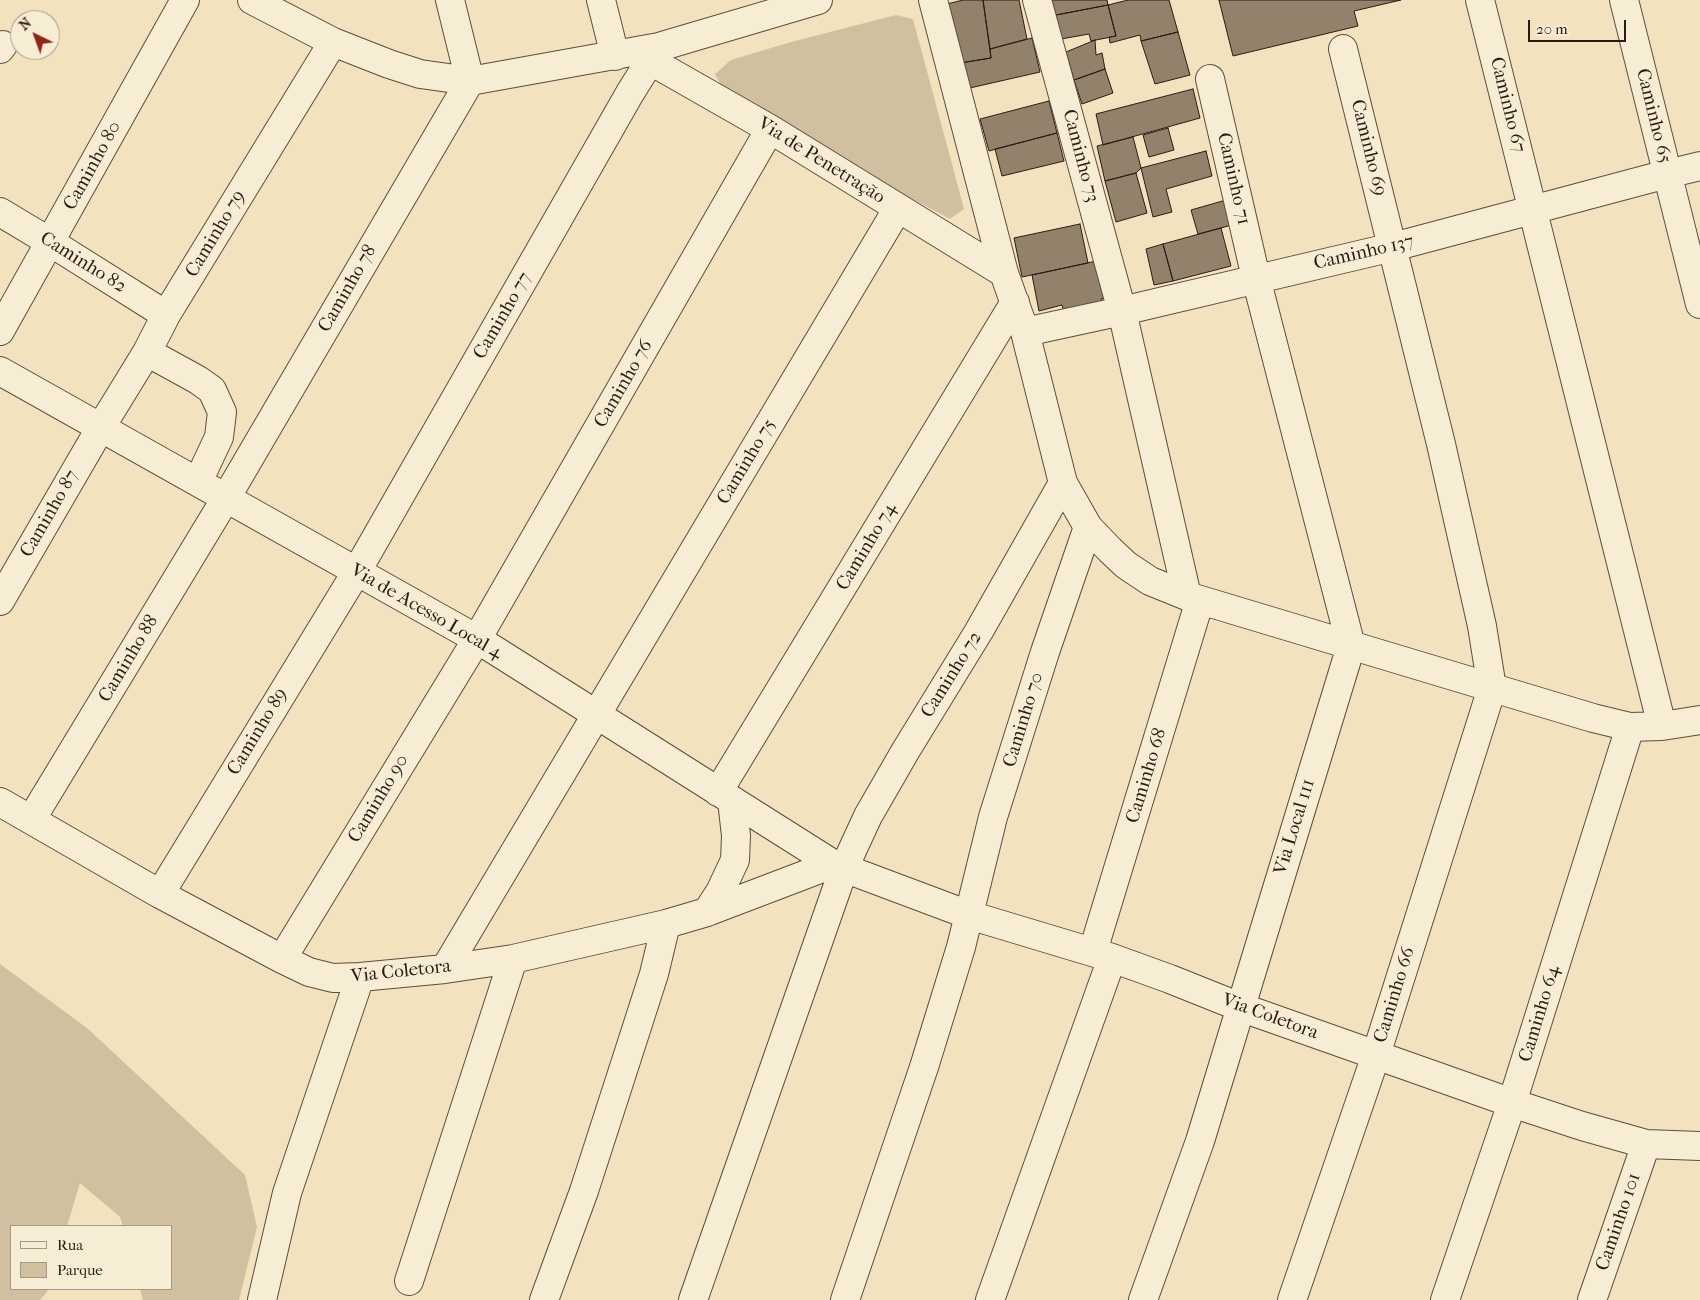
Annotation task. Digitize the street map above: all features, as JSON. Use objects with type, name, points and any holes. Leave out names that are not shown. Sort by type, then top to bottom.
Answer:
[{"type":"street","name":"Caminho 80","points":[[0,331],[185,0]]},
{"type":"street","points":[[252,0],[333,42],[389,64],[420,74],[470,81],[633,56],[748,10],[818,0]]},
{"type":"street","points":[[450,0],[470,81]]},
{"type":"street","points":[[601,0],[633,56]]},
{"type":"street","points":[[933,0],[1004,273],[1025,332],[1063,483],[1088,527],[1126,565],[1150,581],[1194,598],[1593,718],[1630,727],[1662,726],[1700,720]]},
{"type":"street","name":"Caminho 73","points":[[1037,0],[1122,311],[1194,598]]},
{"type":"street","name":"Caminho 67","points":[[1480,0],[1662,726]]},
{"type":"street","name":"Caminho 65","points":[[1624,0],[1700,304]]},
{"type":"street","name":"Caminho 79","points":[[100,427],[147,352],[166,315],[333,42]]},
{"type":"street","name":"Caminho 69","points":[[1343,49],[1442,444],[1482,626],[1492,688]]},
{"type":"street","name":"Via de Penetração","points":[[633,56],[770,129],[1004,273]]},
{"type":"street","name":"Caminho 77","points":[[357,571],[625,101],[633,56]]},
{"type":"street","name":"Caminho 71","points":[[1210,79],[1256,278],[1351,646]]},
{"type":"street","name":"Caminho 78","points":[[226,498],[470,81]]},
{"type":"street","name":"Caminho 76","points":[[477,639],[770,129]]},
{"type":"street","name":"Caminho 137","points":[[1025,332],[1393,247],[1700,166]]},
{"type":"street","name":"Caminho 75","points":[[445,969],[898,208]]},
{"type":"street","name":"Caminho 82","points":[[0,212],[166,315]]},
{"type":"street","name":"Caminho 74","points":[[725,796],[1015,302]]},
{"type":"street","points":[[147,352],[198,380],[212,390],[222,412],[219,437],[204,469],[196,481]]},
{"type":"street","name":"Via de Acesso Local 4","points":[[0,370],[477,639],[838,866]]},
{"type":"street","name":"Caminho 87","points":[[0,601],[100,427]]},
{"type":"street","name":"Caminho 72","points":[[693,1300],[838,866],[978,631],[1063,483]]},
{"type":"street","name":"Caminho 88","points":[[31,820],[226,498]]},
{"type":"street","name":"Caminho 70","points":[[845,1300],[924,1067],[961,947],[999,799],[1044,652],[1088,527]]},
{"type":"street","name":"Caminho 89","points":[[160,894],[357,571]]},
{"type":"street","name":"Caminho 68","points":[[990,1300],[1103,955],[1194,598]]},
{"type":"street","name":"Caminho 90","points":[[282,959],[477,639]]},
{"type":"street","name":"Via Local 111","points":[[1143,1300],[1200,1141],[1351,646]]},
{"type":"street","name":"Caminho 66","points":[[1292,1300],[1376,1055],[1492,688]]},
{"type":"street","name":"Caminho 64","points":[[1445,1300],[1512,1103],[1630,727]]},
{"type":"street","points":[[707,912],[720,892],[734,860],[736,836],[725,796]]},
{"type":"street","name":"Via Coletora","points":[[0,802],[160,894],[282,959],[309,972],[333,978],[445,969],[513,959],[666,924],[707,912],[838,866],[969,915],[1103,955],[1240,1007],[1582,1126],[1646,1144],[1700,1146]]},
{"type":"street","points":[[544,1300],[584,1191],[654,974],[666,924]]},
{"type":"street","points":[[409,1281],[513,959]]},
{"type":"street","points":[[262,1300],[287,1193],[360,977]]},
{"type":"street","name":"Caminho 101","points":[[1592,1300],[1646,1144]]},
{"type":"green space","points":[[896,15],[913,19],[964,209],[950,219],[890,187],[722,87],[715,74],[731,60],[791,42]]},
{"type":"green space","points":[[0,964],[87,1028],[245,1175],[257,1227],[239,1300],[143,1300],[140,1290],[172,1290],[172,1225],[123,1225],[120,1217],[80,1183],[67,1225],[10,1225],[10,1290],[48,1290],[47,1292],[40,1300],[0,1300]]},
{"type":"building","points":[[963,0],[983,0],[991,58],[954,64],[939,6]]},
{"type":"building","points":[[983,0],[1019,0],[1027,39],[990,49]]},
{"type":"building","points":[[1050,0],[1107,0],[1108,5],[1054,16]]},
{"type":"building","points":[[1128,0],[1169,0],[1178,32],[1141,41],[1140,35],[1110,43],[1109,37],[1116,36],[1108,5]]},
{"type":"building","points":[[1219,0],[1401,0],[1354,11],[1358,26],[1233,56]]},
{"type":"building","points":[[1108,5],[1116,36],[1091,41],[1089,34],[1061,39],[1056,15]]},
{"type":"building","points":[[1178,32],[1190,75],[1155,84],[1141,41]]},
{"type":"building","points":[[1032,38],[1040,72],[961,90],[954,64],[991,58],[990,49]]},
{"type":"building","points":[[1095,40],[1096,55],[1102,53],[1105,69],[1074,80],[1066,52]]},
{"type":"building","points":[[1105,69],[1113,93],[1082,104],[1074,80]]},
{"type":"building","points":[[1193,89],[1200,118],[1103,145],[1096,114]]},
{"type":"building","points":[[1049,101],[1057,133],[989,151],[980,119]]},
{"type":"building","points":[[1168,128],[1174,150],[1149,157],[1143,135]]},
{"type":"building","points":[[1057,133],[1064,161],[1002,176],[995,149]]},
{"type":"building","points":[[1133,137],[1141,168],[1136,173],[1105,181],[1097,146]]},
{"type":"building","points":[[1206,151],[1212,176],[1166,189],[1172,212],[1153,217],[1141,168]]},
{"type":"building","points":[[1136,173],[1147,213],[1116,222],[1105,181]]},
{"type":"building","points":[[1226,200],[1232,225],[1198,234],[1191,210]]},
{"type":"building","points":[[1080,224],[1088,263],[1022,277],[1014,238]]},
{"type":"building","points":[[1221,228],[1231,266],[1173,281],[1163,244]]},
{"type":"building","points":[[1163,244],[1173,281],[1154,285],[1146,249]]},
{"type":"building","points":[[1101,260],[1109,297],[1101,299],[1103,305],[1064,313],[1062,305],[1039,311],[1032,275]]}]
